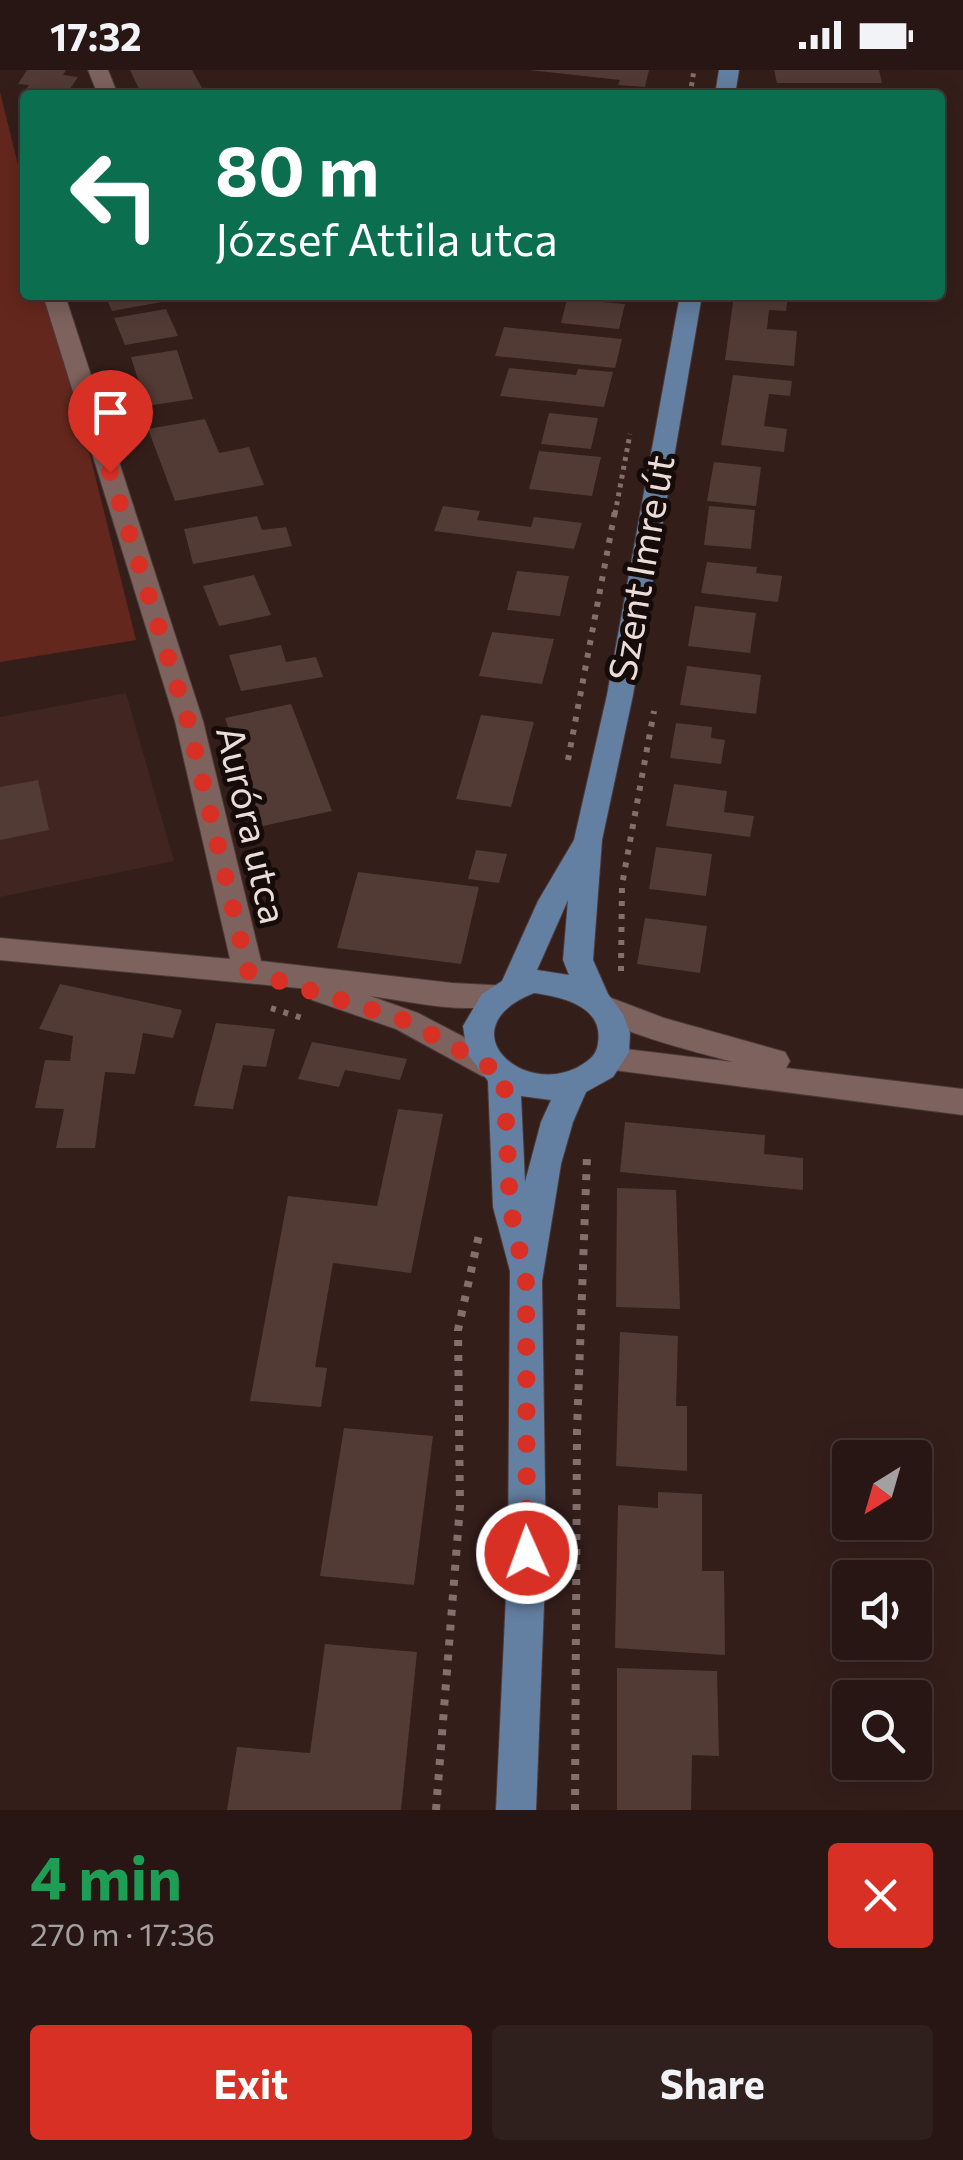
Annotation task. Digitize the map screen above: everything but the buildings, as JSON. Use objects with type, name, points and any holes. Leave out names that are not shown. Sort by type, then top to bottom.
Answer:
[{"type":"main road","name":"Szent Imre út","points":[[600,1001],[578,960],[588,840],[620,695],[690,300]]},
{"type":"main road","name":"Szent Imre út","points":[[507,990],[588,840]]},
{"type":"main road","points":[[555,982],[600,1001],[614,1022],[616,1038],[603,1067],[574,1084],[542,1088],[498,1071],[482,1053],[479,1021],[507,990],[555,982]]},
{"type":"main road","points":[[498,1071],[510,1207],[526,1281]]},
{"type":"main road","points":[[516,1810],[527,1553],[526,1281],[546,1164],[557,1122],[574,1084]]},
{"type":"street","name":"Auróra utca","points":[[56,300],[188,721],[248,971]]},
{"type":"street","points":[[0,949],[248,971],[452,995],[507,990]]},
{"type":"street","points":[[248,971],[407,1021],[498,1071]]},
{"type":"street","points":[[600,1001],[670,1032],[894,1093]]},
{"type":"street","points":[[609,1059],[963,1102]]},
{"type":"path","points":[[566,768],[631,430]]},
{"type":"path","points":[[632,983],[621,971],[622,886],[656,700]]},
{"type":"path","points":[[576,1810],[576,1430],[588,1146]]},
{"type":"path","points":[[436,1810],[460,1506],[458,1330],[468,1298],[480,1217]]},
{"type":"shaded area","points":[[0,92],[20,173],[20,300],[51,300],[136,640],[0,662]]},
{"type":"shaded area","points":[[126,693],[174,861],[0,897],[0,717]]},
{"type":"route","points":[[110,472],[188,721],[248,971],[407,1021],[504,1075],[510,1207],[526,1281],[527,1553]]}]
